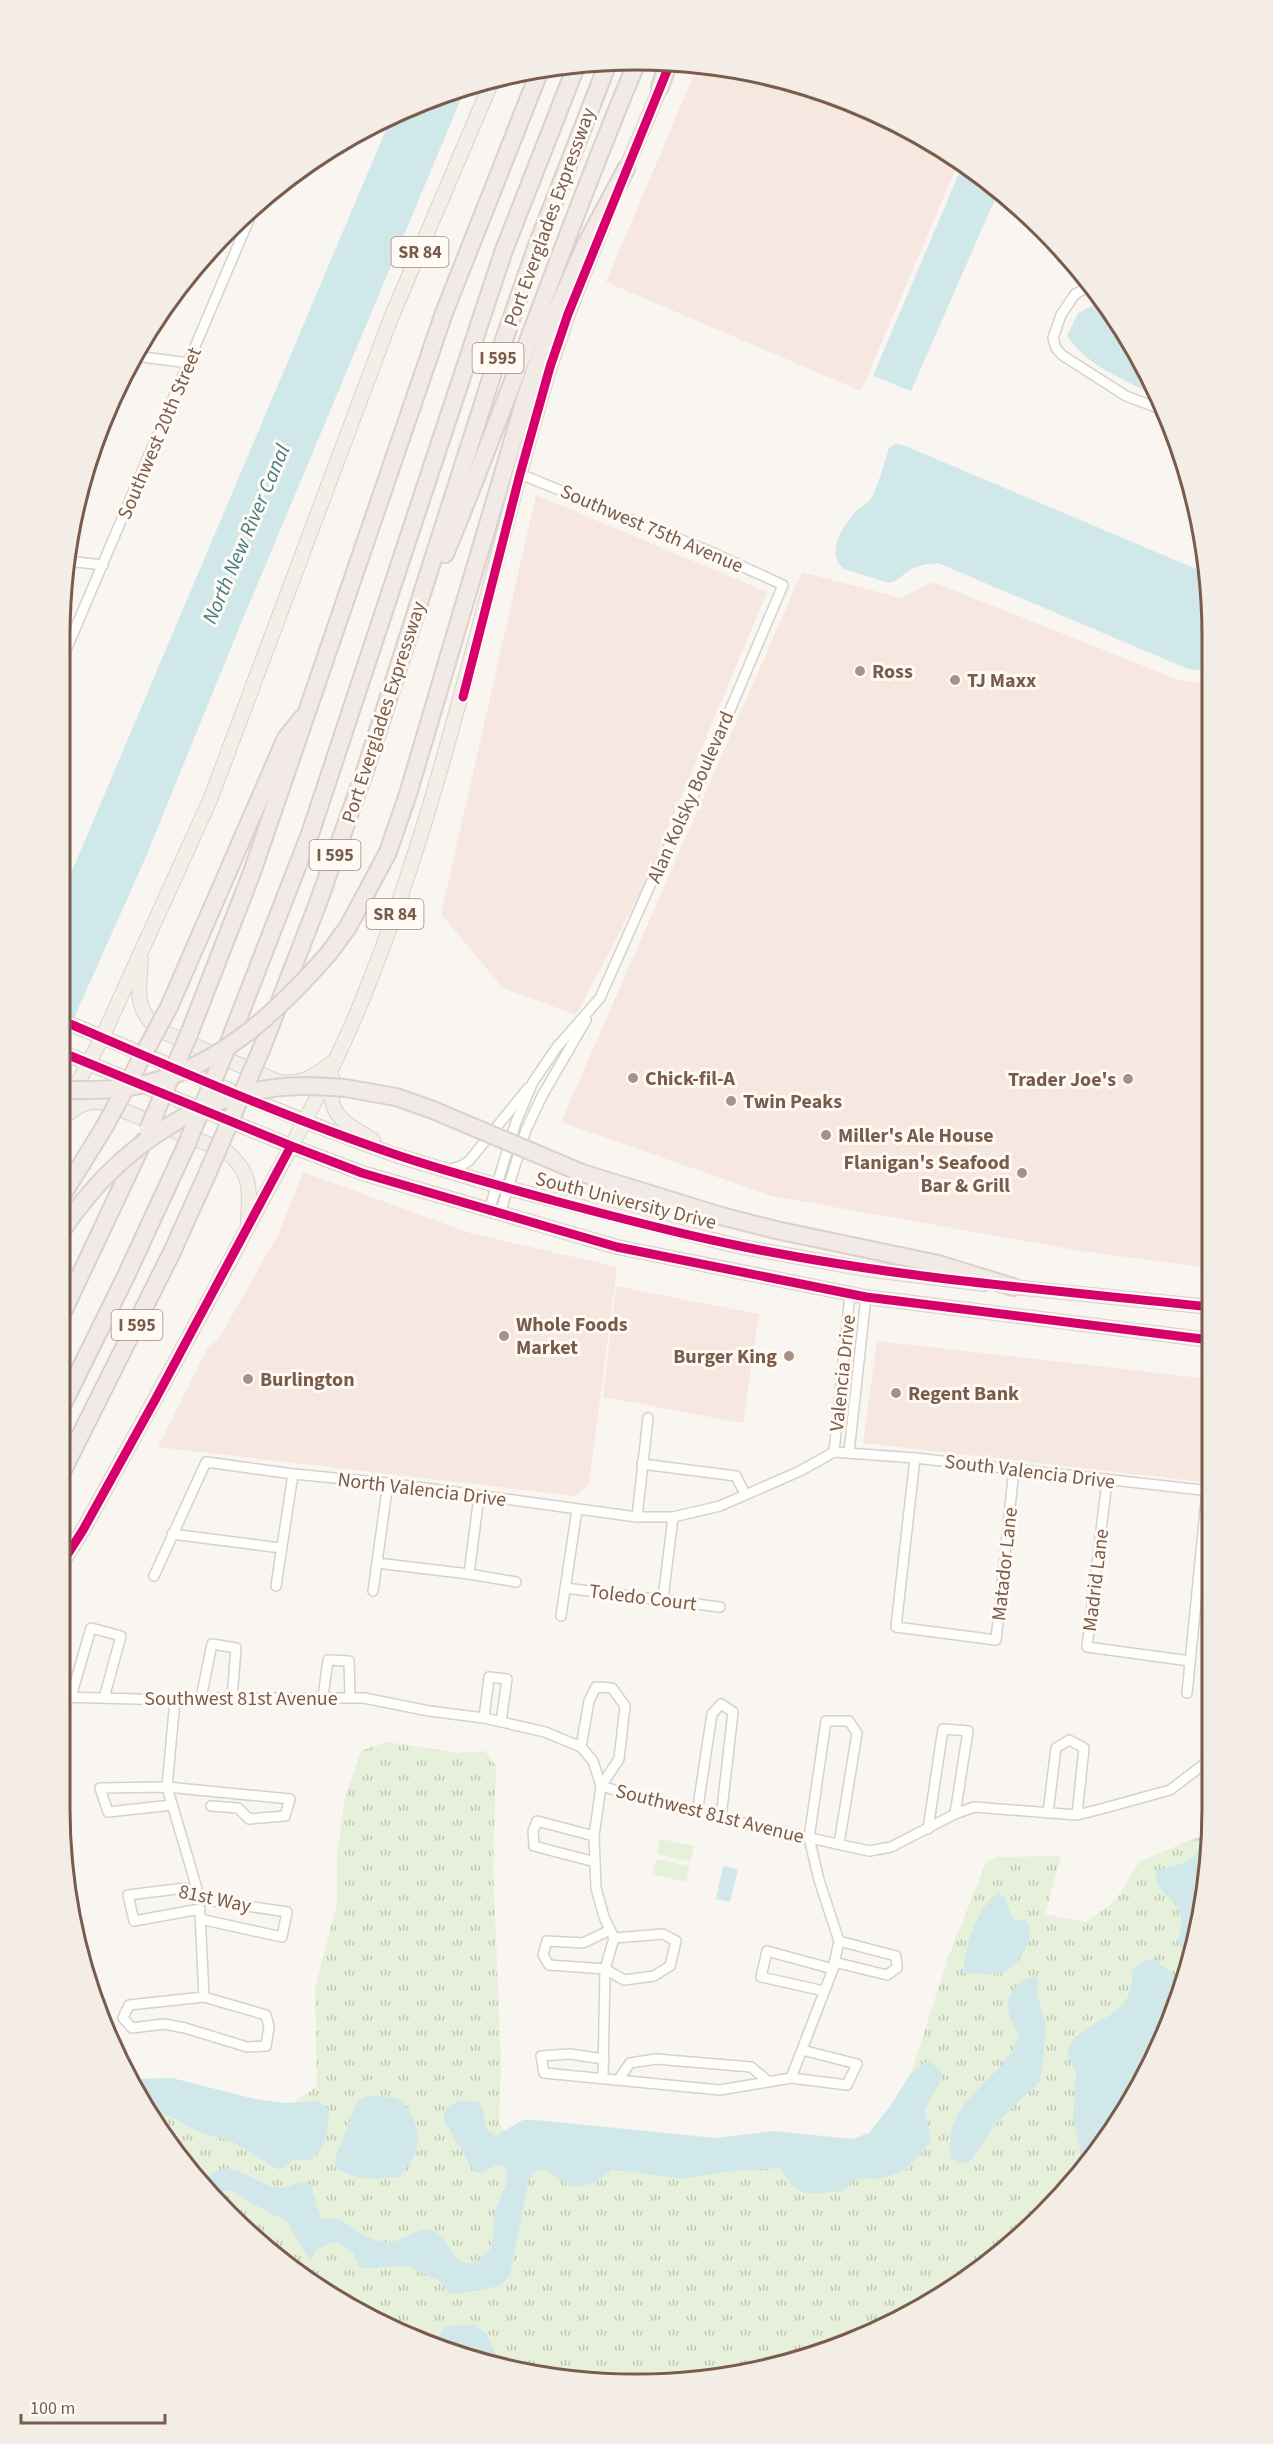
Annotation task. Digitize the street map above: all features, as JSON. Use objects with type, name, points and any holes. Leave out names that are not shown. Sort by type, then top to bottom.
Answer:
[{"type":"highway","points":[[402,657],[491,444],[598,154],[634,70]]},
{"type":"highway","name":"Port Everglades Expressway","points":[[70,1456],[167,1263],[208,1172],[261,1050],[318,903],[366,768],[500,353],[563,176],[605,72]]},
{"type":"highway","points":[[660,87],[666,72]]},
{"type":"highway","points":[[70,1390],[186,1146],[311,831],[477,326],[512,229],[573,74]]},
{"type":"highway","points":[[70,1297],[148,1130],[189,1034],[251,875],[310,710],[444,313],[536,79]]},
{"type":"highway","points":[[70,1090],[130,1087],[200,1064],[232,1045],[266,1019],[294,992],[348,927],[388,852],[408,794],[529,386],[551,324],[585,246],[626,169]]},
{"type":"highway","points":[[70,1182],[105,1126],[169,1007],[286,738],[310,710]]},
{"type":"highway","points":[[70,1218],[105,1174],[138,1145],[172,1123],[237,1097],[258,1092],[302,1086],[345,1088],[396,1097],[433,1110],[582,1173],[721,1216],[938,1264],[1013,1287]]},
{"type":"main road","name":"SR 84","points":[[70,1549],[138,1430],[248,1227],[304,1121],[362,1001],[407,879],[463,697],[520,474],[568,314],[660,87]]},
{"type":"main road","name":"SR 84","points":[[70,1097],[102,1038],[210,800],[391,318],[488,91]]},
{"type":"main road","points":[[141,951],[140,1005],[143,1015],[159,1030],[279,1082],[292,1084],[302,1082],[313,1077],[334,1061]]},
{"type":"main road","name":"South University Drive","points":[[70,1024],[304,1121],[395,1155],[502,1186],[737,1246],[865,1269],[1202,1306]]},
{"type":"main road","points":[[70,1057],[291,1146],[380,1179],[494,1213],[651,1255],[866,1297],[1202,1339]]},
{"type":"main road","points":[[334,1061],[330,1092],[334,1112],[342,1121],[395,1155]]},
{"type":"main road","points":[[70,1112],[95,1101],[126,1110],[226,1151],[239,1162],[245,1172],[249,1186],[248,1227]]},
{"type":"street","name":"Southwest 20th Street","points":[[70,641],[246,227]]},
{"type":"street","points":[[1084,290],[1075,294],[1060,315],[1053,338],[1056,348],[1062,355],[1126,396],[1153,406]]},
{"type":"street","points":[[144,357],[189,363]]},
{"type":"street","name":"Southwest 75th Avenue","points":[[520,474],[711,552],[783,585]]},
{"type":"street","points":[[75,562],[103,565]]},
{"type":"street","name":"Alan Kolsky Boulevard","points":[[502,1186],[542,1096],[600,998],[655,874],[694,795],[783,585]]},
{"type":"street","name":"Alan Kolsky Boulevard","points":[[494,1213],[516,1122],[533,1082],[557,1047],[593,1008]]},
{"type":"street","points":[[445,1170],[461,1166],[469,1161],[533,1082]]},
{"type":"street","name":"Valencia Drive","points":[[834,1452],[850,1294]]},
{"type":"street","name":"Valencia Drive","points":[[849,1452],[866,1297]]},
{"type":"street","points":[[637,1517],[648,1418]]},
{"type":"street","name":"North Valencia Drive","points":[[172,1534],[206,1462],[293,1474],[388,1483],[577,1510],[637,1517],[673,1517],[720,1506],[800,1471],[834,1452],[849,1452]]},
{"type":"street","name":"South Valencia Drive","points":[[849,1452],[1202,1490]]},
{"type":"street","name":"Matador Lane","points":[[915,1458],[896,1627],[996,1640],[1014,1469]]},
{"type":"street","points":[[642,1464],[736,1476],[745,1494]]},
{"type":"street","points":[[276,1586],[293,1474]]},
{"type":"street","name":"Madrid Lane","points":[[1107,1481],[1087,1647],[1190,1661]]},
{"type":"street","points":[[373,1591],[388,1483]]},
{"type":"street","points":[[469,1574],[480,1496]]},
{"type":"street","name":"Toledo Court","points":[[561,1616],[577,1510]]},
{"type":"street","points":[[663,1599],[673,1517]]},
{"type":"street","points":[[154,1576],[172,1534],[281,1548]]},
{"type":"street","points":[[1187,1693],[1202,1554]]},
{"type":"street","points":[[377,1563],[516,1582]]},
{"type":"street","name":"Toledo Court","points":[[565,1588],[720,1607]]},
{"type":"street","points":[[71,1697],[91,1628],[121,1636],[104,1698]]},
{"type":"street","points":[[201,1698],[212,1644],[236,1648],[232,1698]]},
{"type":"street","points":[[322,1697],[328,1660],[349,1661],[350,1698]]},
{"type":"street","points":[[484,1718],[489,1677],[507,1679],[501,1722]]},
{"type":"street","points":[[581,1747],[589,1701],[596,1687],[612,1688],[625,1706],[619,1759],[601,1786],[594,1836],[596,1888],[603,1917],[612,1934],[606,1969],[603,2078]]},
{"type":"street","name":"Southwest 81st Avenue","points":[[71,1697],[175,1700],[350,1698],[484,1718],[545,1732],[581,1747],[593,1761],[601,1786],[697,1813],[875,1851],[891,1847],[928,1830],[955,1814],[974,1807],[1077,1815],[1170,1790],[1202,1766]]},
{"type":"street","points":[[175,1700],[167,1787],[200,1909],[204,1997]]},
{"type":"street","points":[[697,1813],[712,1714],[721,1704],[733,1712],[721,1818]]},
{"type":"street","points":[[791,2078],[833,1966],[839,1941],[819,1880],[809,1838],[826,1720],[849,1721],[857,1733],[839,1844]]},
{"type":"street","points":[[928,1830],[943,1728],[968,1731],[955,1814]]},
{"type":"street","points":[[1048,1813],[1056,1748],[1070,1740],[1084,1748],[1077,1815]]},
{"type":"street","points":[[172,1805],[108,1812],[100,1788],[167,1787],[290,1798],[285,1816],[249,1819],[238,1808],[211,1806]]},
{"type":"street","points":[[594,1836],[537,1821],[533,1832],[534,1846],[595,1862]]},
{"type":"street","name":"81st Way","points":[[200,1909],[134,1921],[128,1895],[185,1888],[200,1909],[282,1937],[287,1912],[200,1909]]},
{"type":"street","points":[[612,1934],[663,1934],[676,1941],[670,1966],[654,1976],[624,1980],[606,1969],[549,1965],[543,1955],[548,1941],[583,1943],[612,1934]]},
{"type":"street","points":[[824,1991],[761,1977],[766,1951],[887,1975],[897,1968],[896,1956],[839,1941]]},
{"type":"street","points":[[204,1997],[266,2015],[269,2027],[266,2046],[247,2048],[185,2028],[164,2024],[132,2028],[123,2019],[129,2005],[204,1997]]},
{"type":"street","points":[[603,2059],[570,2054],[541,2056],[544,2073],[720,2090],[791,2078],[847,2085],[857,2064],[802,2050]]},
{"type":"street","points":[[619,2079],[630,2063],[656,2059],[752,2067],[769,2082]]},
{"type":"shaded area","points":[[694,74],[747,81],[818,101],[887,129],[920,146],[956,169],[861,391],[606,282]]},
{"type":"shaded area","points":[[536,495],[767,592],[644,886],[576,1015],[503,988],[441,914]]},
{"type":"shaded area","points":[[802,572],[901,598],[933,582],[1179,680],[1202,683],[1202,1267],[1081,1251],[772,1196],[561,1122]]},
{"type":"shaded area","points":[[303,1172],[470,1233],[617,1267],[589,1484],[575,1496],[158,1447],[208,1347],[218,1340],[280,1231]]},
{"type":"shaded area","points":[[616,1286],[759,1314],[743,1423],[603,1397]]},
{"type":"shaded area","points":[[877,1341],[1202,1378],[1202,1482],[863,1443]]},
{"type":"green space","points":[[387,1742],[458,1753],[485,1751],[496,1766],[493,1868],[501,2060],[499,2122],[513,2146],[886,2150],[883,2130],[912,2070],[948,1958],[986,1863],[996,1857],[1061,1856],[1045,1914],[1086,1922],[1115,1901],[1140,1861],[1201,1837],[1192,1918],[1183,1954],[1159,2024],[1144,2058],[1107,2122],[1086,2152],[1037,2208],[981,2257],[951,2278],[920,2298],[853,2330],[783,2354],[747,2363],[710,2369],[636,2374],[563,2369],[526,2363],[455,2343],[386,2315],[353,2298],[292,2257],[236,2208],[211,2181],[187,2152],[145,2088],[282,2112],[317,2086],[315,1988],[337,1904],[337,1855],[345,1798],[361,1751]]},
{"type":"green space","points":[[660,1839],[694,1846],[690,1862],[657,1854]]},
{"type":"green space","points":[[656,1859],[690,1866],[686,1882],[653,1874]]},
{"type":"water","name":"North New River Canal","points":[[461,99],[237,633],[145,859],[70,1027],[70,876],[386,129]]},
{"type":"water","points":[[960,172],[995,199],[911,391],[873,376]]},
{"type":"water","points":[[1095,305],[1127,354],[1146,391],[1096,364],[1075,347],[1067,336],[1078,313]]},
{"type":"water","points":[[896,444],[903,445],[1199,570],[1202,670],[1188,669],[938,563],[913,568],[889,583],[844,569],[836,555],[837,540],[855,512],[873,495],[889,448]]},
{"type":"water","points":[[1200,1853],[1192,1918],[1184,1951],[1178,1943],[1181,1925],[1179,1911],[1161,1889],[1156,1878],[1156,1870],[1181,1864]]},
{"type":"water","points":[[723,1866],[738,1869],[730,1902],[716,1899]]},
{"type":"water","points":[[999,1894],[1004,1896],[1011,1915],[1016,1920],[1025,1919],[1029,1925],[1030,1933],[1025,1950],[1014,1965],[1001,1973],[963,1974],[969,1942],[978,1917],[991,1899]]},
{"type":"water","points":[[1154,1959],[1176,1976],[1172,1989],[1144,2058],[1127,2090],[1080,2159],[1080,2147],[1073,2118],[1076,2073],[1067,2052],[1073,2040],[1082,2031],[1116,2011],[1125,2001],[1131,1988],[1132,1971],[1145,1960]]},
{"type":"water","points":[[1034,1976],[1038,1979],[1037,1995],[1046,2024],[1040,2081],[994,2126],[969,2163],[961,2163],[951,2158],[950,2140],[954,2124],[970,2098],[1013,2049],[1018,2036],[1009,2011],[1009,1998],[1016,1987]]},
{"type":"water","points":[[928,2060],[940,2070],[943,2076],[925,2110],[931,2141],[907,2170],[881,2179],[859,2178],[843,2191],[812,2194],[800,2191],[787,2179],[780,2168],[734,2171],[678,2179],[613,2169],[593,2183],[581,2186],[569,2185],[547,2171],[537,2171],[532,2175],[528,2184],[510,2275],[500,2286],[455,2294],[448,2292],[439,2280],[408,2267],[360,2268],[353,2253],[339,2243],[330,2243],[315,2251],[314,2257],[310,2258],[287,2221],[251,2203],[232,2190],[221,2192],[207,2176],[216,2171],[230,2169],[277,2188],[305,2181],[310,2184],[321,2218],[341,2221],[365,2236],[385,2242],[397,2240],[421,2230],[433,2231],[460,2260],[466,2263],[474,2262],[483,2257],[492,2244],[495,2214],[506,2186],[507,2174],[506,2167],[499,2164],[483,2172],[475,2172],[444,2121],[447,2109],[456,2102],[480,2103],[486,2128],[495,2136],[523,2120],[536,2120],[716,2138],[774,2131],[852,2139],[869,2133],[891,2105],[909,2076]]},
{"type":"water","points":[[172,2078],[255,2099],[286,2103],[318,2101],[328,2108],[326,2137],[315,2157],[310,2160],[296,2159],[280,2170],[232,2142],[201,2133],[161,2114],[140,2079]]},
{"type":"water","points":[[367,2096],[395,2098],[407,2107],[413,2117],[418,2145],[412,2160],[399,2177],[358,2177],[335,2167],[335,2159],[358,2100]]},
{"type":"water","points":[[453,2325],[475,2325],[486,2333],[496,2356],[439,2337],[444,2328]]},
{"type":"cycle path","points":[[463,697],[550,367],[568,314],[667,72]]},
{"type":"cycle path","points":[[70,1024],[310,1124],[414,1161],[645,1224],[735,1245],[913,1275],[1202,1306]]},
{"type":"cycle path","points":[[70,1056],[362,1173],[617,1247],[866,1297],[1202,1339]]},
{"type":"cycle path","points":[[70,1550],[155,1400],[291,1146]]},
{"type":"place","name":"Ross","points":[[860,671]]},
{"type":"place","name":"TJ Maxx","points":[[955,680]]},
{"type":"place","name":"Chick-fil-A","points":[[633,1078]]},
{"type":"place","name":"Trader Joe's","points":[[1128,1079]]},
{"type":"place","name":"Twin Peaks","points":[[731,1101]]},
{"type":"place","name":"Miller's Ale House","points":[[826,1135]]},
{"type":"place","name":"Flanigan's Seafood Bar & Grill","points":[[1022,1173]]},
{"type":"place","name":"Whole Foods Market","points":[[504,1336]]},
{"type":"place","name":"Burger King","points":[[789,1356]]},
{"type":"place","name":"Burlington","points":[[248,1379]]},
{"type":"place","name":"Regent Bank","points":[[896,1393]]}]
